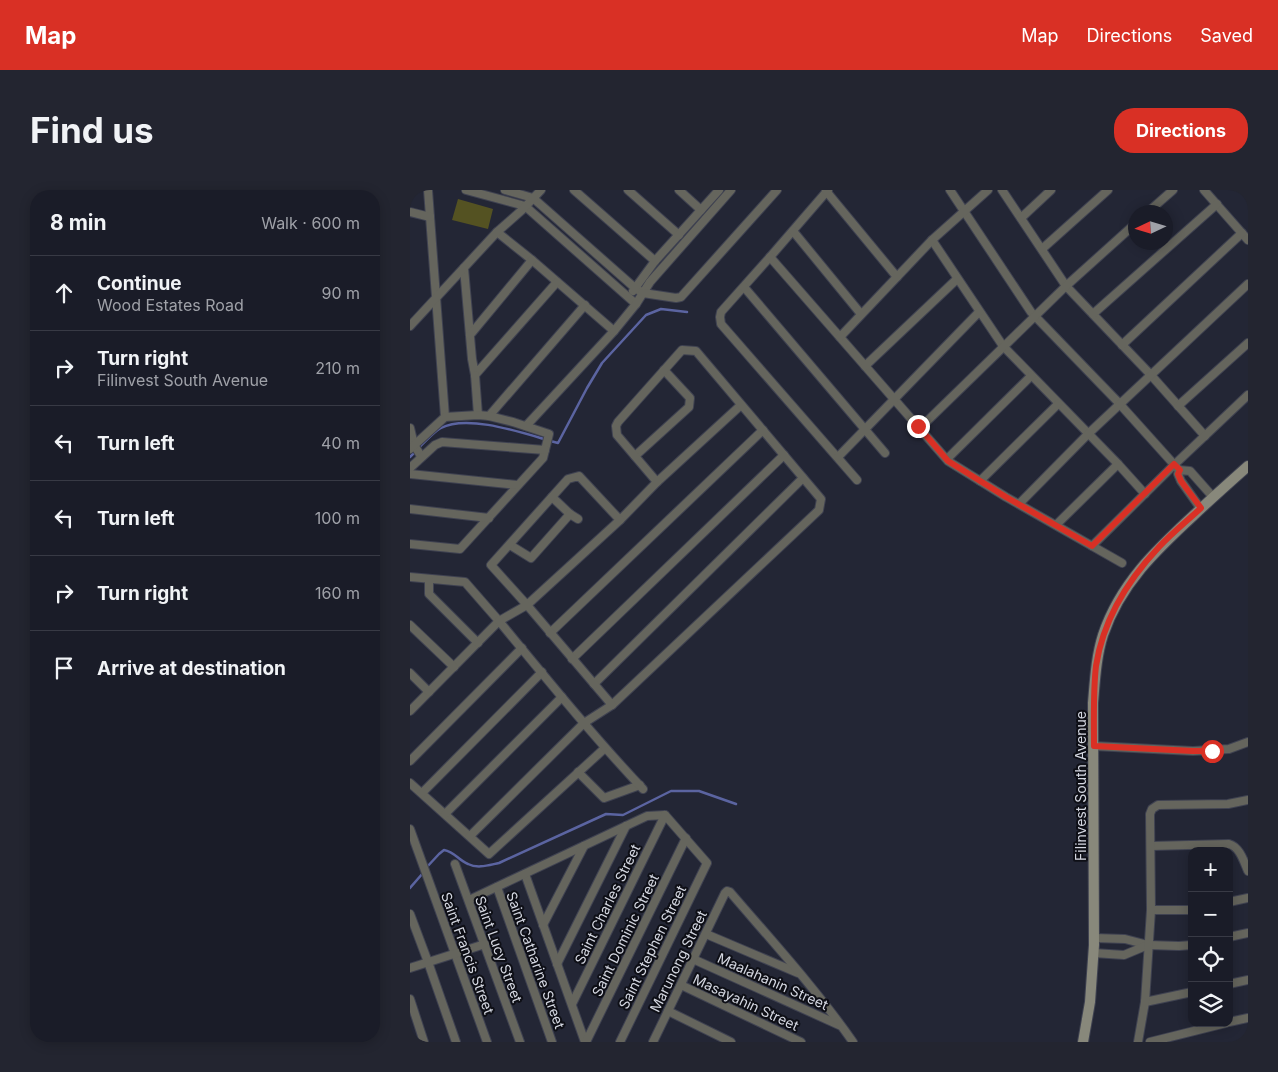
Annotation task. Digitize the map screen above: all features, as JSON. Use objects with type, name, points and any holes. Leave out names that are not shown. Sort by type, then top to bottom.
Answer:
[{"type":"street","points":[[428,190],[445,417]]},
{"type":"street","points":[[466,190],[526,206],[636,304]]},
{"type":"street","points":[[505,190],[533,198],[635,288],[643,293],[676,298],[681,297],[777,190]]},
{"type":"street","points":[[410,326],[497,232],[526,206],[540,190]]},
{"type":"street","points":[[574,190],[655,261]]},
{"type":"street","points":[[628,190],[679,235]]},
{"type":"street","points":[[678,190],[701,210]]},
{"type":"street","points":[[628,297],[655,261],[719,190]]},
{"type":"street","points":[[526,426],[614,332],[650,282],[731,190]]},
{"type":"street","points":[[950,190],[1035,316],[1120,404],[1177,467],[1190,471],[1213,497]]},
{"type":"street","points":[[840,337],[932,240],[988,190]]},
{"type":"street","points":[[1002,190],[1066,286],[1151,375],[1205,436]]},
{"type":"street","points":[[1021,218],[1050,190]]},
{"type":"street","points":[[1042,249],[1108,190]]},
{"type":"street","points":[[1156,205],[1173,190]]},
{"type":"street","points":[[1204,190],[1248,240]]},
{"type":"street","points":[[857,480],[721,324],[720,317],[721,312],[827,191],[897,277]]},
{"type":"street","points":[[1093,314],[1216,204]]},
{"type":"street","points":[[410,212],[430,217]]},
{"type":"street","points":[[793,230],[861,314]]},
{"type":"street","points":[[920,428],[1066,286],[1128,230]]},
{"type":"street","points":[[497,232],[585,305],[614,332]]},
{"type":"street","points":[[1122,345],[1242,233]]},
{"type":"street","points":[[932,240],[1003,346],[1145,494]]},
{"type":"street","points":[[770,257],[946,459],[1018,504],[1122,564]]},
{"type":"street","points":[[470,335],[532,260]]},
{"type":"street","points":[[464,268],[478,415]]},
{"type":"street","points":[[865,366],[957,279]]},
{"type":"street","points":[[475,375],[557,282]]},
{"type":"street","points":[[1018,504],[1088,434],[1248,284]]},
{"type":"street","points":[[744,287],[885,453]]},
{"type":"street","points":[[489,416],[585,305]]},
{"type":"street","points":[[838,457],[979,312]]},
{"type":"street","points":[[1178,406],[1248,342]]},
{"type":"street","points":[[470,836],[584,723],[612,705],[819,510],[821,499],[696,351],[682,350],[616,426],[617,434],[657,482]]},
{"type":"street","points":[[635,456],[689,407],[690,398],[664,370]]},
{"type":"street","points":[[946,459],[1031,376]]},
{"type":"street","points":[[1092,546],[1145,494],[1177,467],[1205,436],[1248,395]]},
{"type":"street","points":[[980,481],[1058,404]]},
{"type":"street","points":[[410,711],[499,621],[526,604],[620,520],[657,482],[741,405]]},
{"type":"street","points":[[410,468],[416,450],[445,417],[489,416],[550,434],[543,458],[460,549],[410,544]]},
{"type":"street","points":[[410,428],[416,450]]},
{"type":"street","points":[[550,633],[762,430]]},
{"type":"street","points":[[416,450],[442,442],[547,443]]},
{"type":"street","points":[[572,659],[784,456]]},
{"type":"street","points":[[1056,525],[1118,464]]},
{"type":"street","name":"Filinvest South Avenue","points":[[1083,1042],[1090,1002],[1094,953],[1093,703],[1096,665],[1104,635],[1116,605],[1149,559],[1201,508],[1248,466]]},
{"type":"street","points":[[1177,467],[1181,481],[1201,508]]},
{"type":"street","points":[[410,474],[517,485]]},
{"type":"street","points":[[612,705],[491,565],[568,479],[580,476],[620,520]]},
{"type":"street","points":[[594,684],[803,478]]},
{"type":"street","points":[[552,497],[578,519]]},
{"type":"street","points":[[410,509],[489,518]]},
{"type":"street","points":[[510,545],[531,558],[570,514]]},
{"type":"street","points":[[410,577],[465,582],[605,748],[641,787],[604,798],[578,772]]},
{"type":"street","points":[[429,579],[429,594],[478,642]]},
{"type":"street","points":[[410,625],[454,667]]},
{"type":"street","points":[[410,761],[522,648]]},
{"type":"street","points":[[422,793],[542,672]]},
{"type":"street","points":[[410,673],[429,692]]},
{"type":"street","points":[[445,814],[562,697]]},
{"type":"street","points":[[1094,746],[1193,751],[1229,749],[1248,742]]},
{"type":"street","points":[[410,783],[489,854],[605,748]]},
{"type":"street","points":[[1138,1042],[1145,1002],[1151,910],[1150,814],[1152,809],[1158,805],[1228,804],[1248,800]]},
{"type":"street","points":[[469,900],[647,816],[665,815],[686,838]]},
{"type":"street","name":"Saint Charles Street","points":[[572,1004],[665,815]]},
{"type":"street","points":[[557,964],[626,826]]},
{"type":"street","name":"Saint Francis Street","points":[[410,829],[487,1042]]},
{"type":"street","name":"Saint Stephen Street","points":[[620,1042],[707,863],[686,838]]},
{"type":"street","name":"Saint Dominic Street","points":[[586,1042],[686,838]]},
{"type":"street","points":[[1151,846],[1229,844],[1235,846],[1238,850],[1248,871]]},
{"type":"street","points":[[543,925],[584,846]]},
{"type":"street","name":"Saint Lucy Street","points":[[455,864],[520,1042]]},
{"type":"street","points":[[524,874],[586,1042]]},
{"type":"street","name":"Saint Catharine Street","points":[[497,887],[552,1042]]},
{"type":"street","name":"Marunong Street","points":[[654,1040],[727,891],[730,892],[800,974]]},
{"type":"street","points":[[1233,901],[1248,898]]},
{"type":"street","points":[[1151,910],[1188,910]]},
{"type":"street","points":[[410,914],[456,1042]]},
{"type":"street","points":[[706,934],[800,974],[853,1042]]},
{"type":"street","points":[[1233,936],[1248,934]]},
{"type":"street","points":[[1094,938],[1125,938],[1148,945],[1188,945]]},
{"type":"street","points":[[410,968],[485,944]]},
{"type":"street","points":[[1094,953],[1124,955],[1148,945]]},
{"type":"street","name":"Maalahanin Street","points":[[693,959],[842,1026]]},
{"type":"street","points":[[1233,983],[1248,980]]},
{"type":"street","name":"Masayahin Street","points":[[680,985],[801,1042]]},
{"type":"street","points":[[1145,1002],[1188,993]]},
{"type":"street","points":[[410,1000],[424,1042]]},
{"type":"street","points":[[668,1011],[732,1042]]},
{"type":"street","points":[[1233,1022],[1248,1018]]},
{"type":"street","points":[[1150,1042],[1211,1027]]},
{"type":"street","points":[[654,1040],[664,1042]]},
{"type":"shaded area","points":[[458,199],[493,209],[488,229],[452,220]]},
{"type":"waterway","points":[[410,457],[438,430],[453,424],[467,423],[499,427],[558,443],[602,363],[646,315],[661,309],[687,312]]},
{"type":"waterway","points":[[426,868],[444,850],[476,866],[499,863],[606,814],[623,815],[671,791],[699,791],[736,804]]},
{"type":"waterway","points":[[410,888],[423,873]]},
{"type":"route","points":[[918,426],[948,461],[1006,497],[1092,546],[1174,464],[1180,470],[1178,474],[1181,481],[1201,508],[1161,546],[1138,572],[1116,605],[1104,635],[1096,665],[1093,703],[1094,746],[1212,751]]}]
